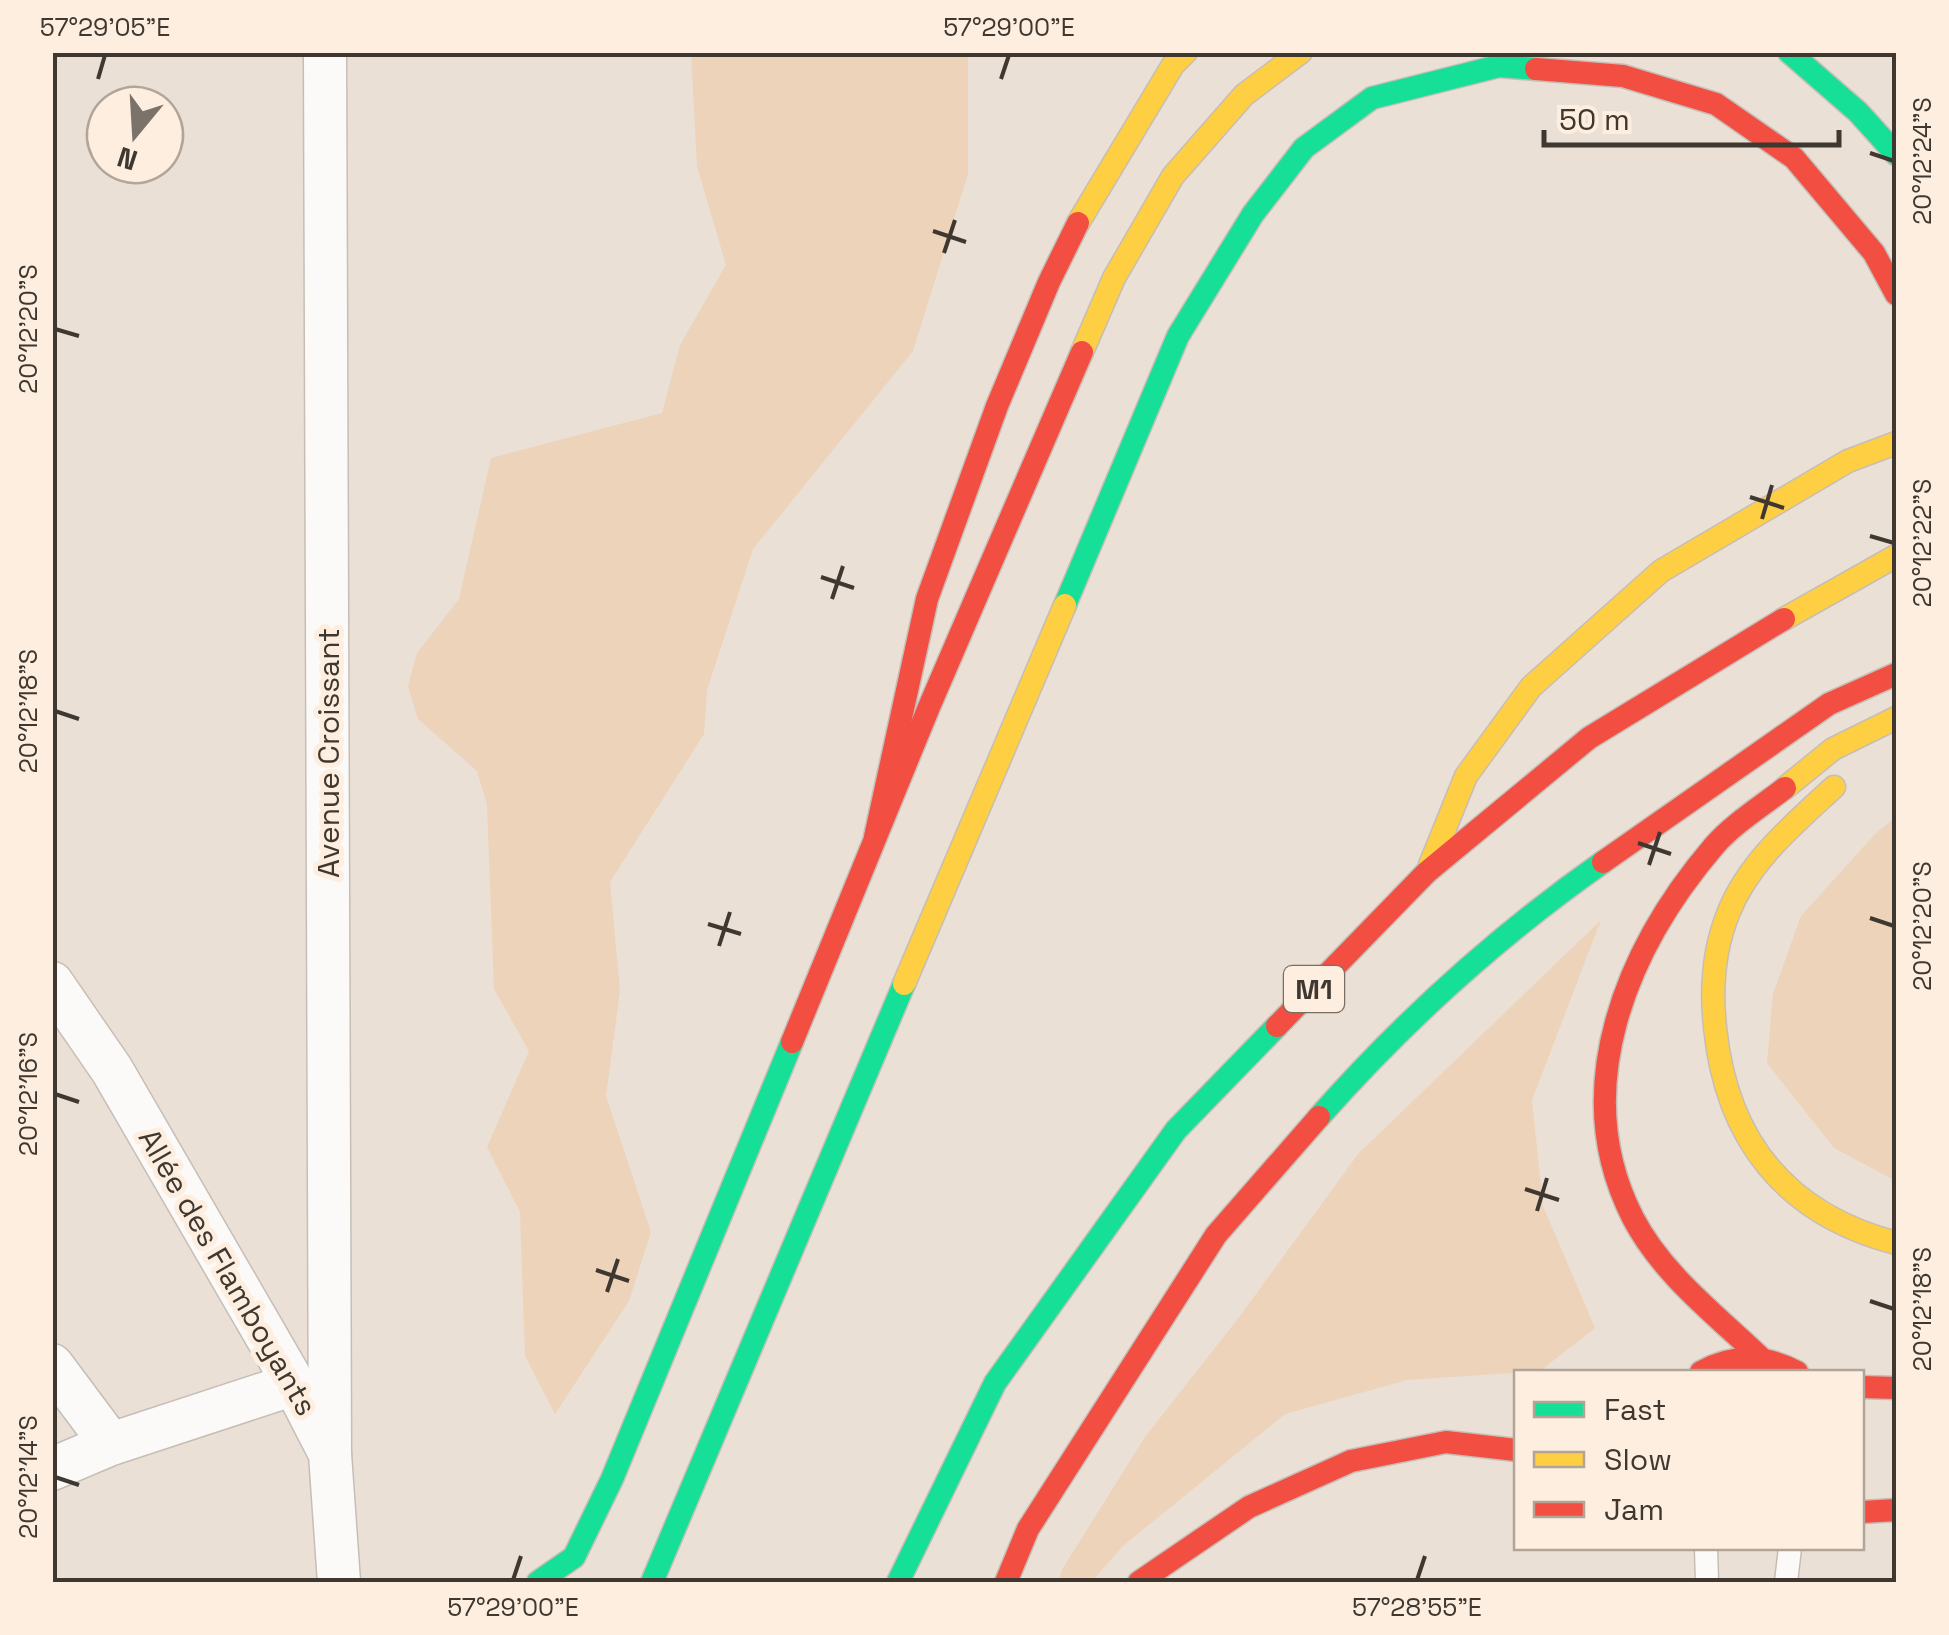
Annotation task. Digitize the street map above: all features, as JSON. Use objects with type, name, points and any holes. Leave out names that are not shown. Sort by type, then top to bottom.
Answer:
[{"type":"main road","points":[[876,837],[927,598],[997,406],[1049,282],[1088,204],[1173,65],[1186,52]]},
{"type":"main road","points":[[538,1582],[574,1557],[612,1480],[876,837],[1114,278],[1174,176],[1244,95],[1301,52]]},
{"type":"main road","points":[[1789,52],[1858,112],[1896,154]]},
{"type":"main road","points":[[657,1574],[1178,336],[1252,214],[1304,148],[1372,98],[1499,66],[1623,76],[1716,104],[1794,158],[1874,252],[1896,294]]},
{"type":"main road","points":[[1427,872],[1466,776],[1531,687],[1661,571],[1848,461],[1896,443]]},
{"type":"main road","name":"M1","points":[[898,1582],[995,1383],[1176,1130],[1427,872],[1589,738],[1766,629],[1896,556]]},
{"type":"main road","points":[[1006,1582],[1028,1529],[1216,1235],[1378,1050],[1538,908],[1828,704],[1896,674]]},
{"type":"main road","points":[[1761,1358],[1664,1264],[1632,1217],[1611,1160],[1602,1097],[1617,1012],[1656,924],[1716,842],[1833,749],[1896,718]]},
{"type":"main road","points":[[1896,732],[1772,849],[1740,888],[1712,975],[1723,1080],[1749,1143],[1794,1193],[1832,1219],[1896,1243]]},
{"type":"main road","points":[[1706,1370],[1735,1358],[1761,1358],[1792,1370]]},
{"type":"main road","points":[[1864,1388],[1896,1388]]},
{"type":"main road","points":[[1140,1582],[1249,1507],[1351,1461],[1446,1442],[1514,1450]]},
{"type":"main road","points":[[1864,1512],[1896,1510]]},
{"type":"street","name":"Avenue Croissant","points":[[325,52],[330,1454]]},
{"type":"street","name":"Allée des Flamboyants","points":[[52,983],[112,1070],[294,1384],[330,1454],[339,1582]]},
{"type":"street","points":[[52,1365],[111,1444]]},
{"type":"street","points":[[52,1469],[111,1444],[294,1384]]},
{"type":"lane","points":[[1706,1550],[1707,1582]]},
{"type":"lane","points":[[1786,1582],[1790,1550]]},
{"type":"shaded area","points":[[691,53],[968,53],[968,174],[913,351],[753,549],[707,690],[704,734],[610,882],[620,991],[606,1096],[651,1232],[629,1301],[555,1414],[525,1356],[520,1212],[487,1147],[529,1051],[494,989],[487,804],[477,771],[418,719],[408,686],[417,653],[459,599],[491,458],[662,413],[680,345],[726,265],[697,166]]},
{"type":"shaded area","points":[[1896,817],[1896,1181],[1834,1148],[1767,1063],[1773,994],[1801,916],[1876,833]]},
{"type":"shaded area","points":[[1601,920],[1532,1100],[1543,1206],[1595,1328],[1541,1370],[1407,1380],[1285,1414],[1123,1546],[1091,1582],[1058,1582],[1145,1437],[1240,1316],[1358,1154]]},
{"type":"traffic: fast","points":[[1789,52],[1858,112],[1896,154]]},
{"type":"traffic: fast","points":[[1065,605],[1178,336],[1253,214],[1304,148],[1372,98],[1499,66],[1536,69]]},
{"type":"traffic: fast","points":[[1319,1117],[1384,1047],[1454,981],[1603,862]]},
{"type":"traffic: fast","points":[[652,1582],[904,984]]},
{"type":"traffic: fast","points":[[898,1582],[995,1383],[1176,1130],[1277,1026]]},
{"type":"traffic: fast","points":[[538,1582],[574,1557],[612,1479],[792,1042]]},
{"type":"traffic: slow","points":[[1078,223],[1173,65],[1186,52]]},
{"type":"traffic: slow","points":[[1082,352],[1114,278],[1173,176],[1244,95],[1301,52]]},
{"type":"traffic: slow","points":[[1430,865],[1466,776],[1531,687],[1661,571],[1848,461],[1896,443]]},
{"type":"traffic: slow","points":[[1784,619],[1896,556]]},
{"type":"traffic: slow","points":[[904,984],[1065,605]]},
{"type":"traffic: slow","points":[[1785,788],[1833,749],[1896,718]]},
{"type":"traffic: slow","points":[[1834,787],[1774,845],[1737,895],[1723,927],[1717,955],[1715,1027],[1732,1104],[1768,1166],[1822,1213],[1896,1243]]},
{"type":"traffic: jam","points":[[1536,69],[1623,76],[1716,104],[1794,158],[1874,253],[1896,294]]},
{"type":"traffic: jam","points":[[875,837],[927,599],[997,406],[1078,223]]},
{"type":"traffic: jam","points":[[792,1042],[929,707],[1082,352]]},
{"type":"traffic: jam","points":[[1277,1026],[1427,872],[1589,738],[1784,619]]},
{"type":"traffic: jam","points":[[1603,862],[1829,704],[1896,674]]},
{"type":"traffic: jam","points":[[1761,1358],[1674,1276],[1633,1218],[1614,1169],[1606,1120],[1607,1071],[1616,1022],[1655,929],[1714,846],[1785,788]]},
{"type":"traffic: jam","points":[[1006,1582],[1028,1529],[1216,1235],[1319,1117]]},
{"type":"traffic: jam","points":[[1705,1370],[1749,1359],[1773,1362],[1792,1370]]},
{"type":"traffic: jam","points":[[1864,1387],[1896,1388]]},
{"type":"traffic: jam","points":[[1139,1582],[1249,1507],[1351,1461],[1446,1442],[1514,1450]]},
{"type":"traffic: jam","points":[[1864,1512],[1896,1510]]}]
